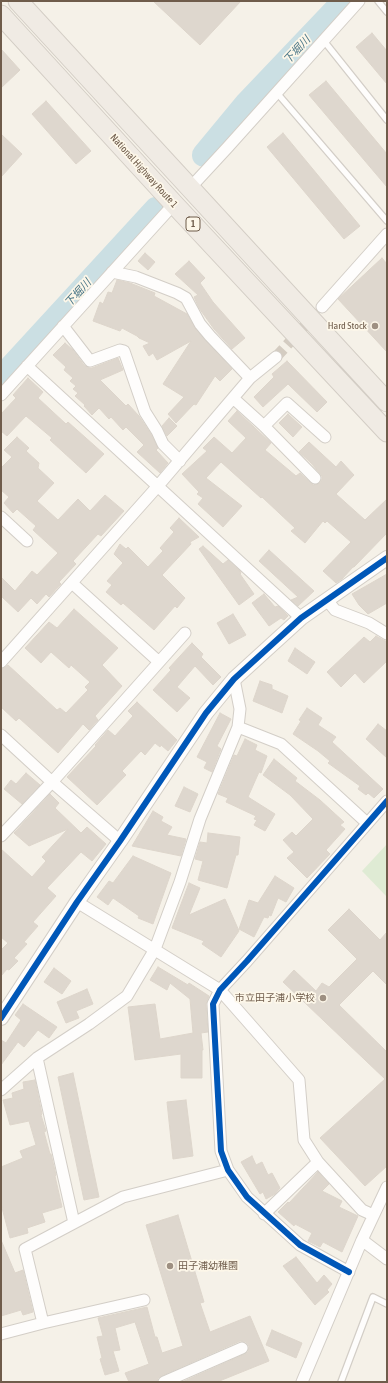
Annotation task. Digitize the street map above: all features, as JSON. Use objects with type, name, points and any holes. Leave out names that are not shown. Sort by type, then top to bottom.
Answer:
[{"type":"highway","name":"1","points":[[18,1],[387,402]]},
{"type":"highway","name":"National Highway Route 1","points":[[1,15],[174,204],[387,432]]},
{"type":"street","points":[[190,188],[360,1]]},
{"type":"street","points":[[1,395],[174,204]]},
{"type":"street","points":[[322,307],[387,234]]},
{"type":"street","points":[[112,272],[136,277],[186,298],[200,324],[250,378]]},
{"type":"street","points":[[63,326],[90,361],[120,350],[124,351],[145,412],[163,444],[180,460]]},
{"type":"street","points":[[1,662],[157,487],[250,378],[276,357]]},
{"type":"street","points":[[27,366],[301,618]]},
{"type":"street","points":[[233,398],[264,426],[315,478]]},
{"type":"street","points":[[264,426],[287,403],[325,437]]},
{"type":"street","points":[[1,517],[27,540]]},
{"type":"street","points":[[1,1018],[77,902],[206,713],[234,679],[301,618],[387,558]]},
{"type":"street","points":[[72,583],[159,662]]},
{"type":"street","points":[[327,600],[334,610],[369,623],[387,634]]},
{"type":"street","points":[[1,836],[52,782],[185,633]]},
{"type":"street","points":[[1,1090],[37,1058],[89,1024],[127,996],[156,949],[180,882],[200,819],[238,727],[240,709],[234,679]]},
{"type":"street","points":[[238,727],[281,744],[367,823]]},
{"type":"street","points":[[1,735],[120,841]]},
{"type":"street","points":[[349,1272],[300,1245],[247,1198],[228,1170],[221,1151],[212,1004],[220,990],[387,801]]},
{"type":"street","points":[[77,902],[156,949],[220,990],[299,1080],[304,1140],[318,1162],[362,1210],[373,1215]]},
{"type":"street","points":[[37,1058],[74,1222]]},
{"type":"street","points":[[264,1214],[318,1162]]},
{"type":"street","points":[[43,1323],[25,1249],[123,1196],[228,1170]]},
{"type":"street","points":[[302,1382],[362,1240],[387,1187]]},
{"type":"street","points":[[362,1240],[387,1259]]},
{"type":"street","points":[[1,1334],[144,1300]]},
{"type":"street","points":[[164,1382],[242,1348]]},
{"type":"lane","points":[[378,1],[387,12]]},
{"type":"lane","points":[[324,41],[387,120]]},
{"type":"lane","points":[[277,93],[387,221]]},
{"type":"lane","points":[[341,1382],[373,1297],[387,1304]]},
{"type":"green space","points":[[387,844],[387,897],[362,871]]},
{"type":"building","points":[[153,1],[241,1],[200,45]]},
{"type":"building","points":[[372,33],[387,51],[387,84],[356,47]]},
{"type":"building","points":[[1,49],[20,70],[1,88]]},
{"type":"building","points":[[326,81],[387,154],[387,187],[309,95]]},
{"type":"building","points":[[46,101],[91,151],[76,164],[32,114]]},
{"type":"building","points":[[283,133],[360,226],[344,239],[267,147]]},
{"type":"building","points":[[1,134],[22,154],[1,177]]},
{"type":"building","points":[[145,253],[155,262],[148,270],[138,261]]},
{"type":"building","name":"Hard Stock","points":[[382,258],[387,264],[387,352],[338,299]]},
{"type":"building","points":[[189,261],[205,278],[200,283],[213,302],[245,338],[232,349],[214,329],[199,308],[194,297],[198,295],[175,274]]},
{"type":"building","points":[[117,280],[130,283],[155,293],[154,296],[187,314],[195,328],[232,369],[220,381],[215,376],[196,405],[194,404],[176,423],[168,414],[184,397],[163,384],[191,341],[157,360],[153,353],[149,356],[143,346],[150,343],[122,328],[120,331],[93,321],[100,302],[103,304],[108,292],[112,293]]},
{"type":"building","points":[[65,343],[73,350],[84,365],[89,368],[118,358],[123,370],[100,380],[126,406],[128,404],[139,416],[151,434],[158,448],[156,450],[168,463],[160,473],[137,452],[144,445],[126,427],[123,430],[111,417],[109,419],[99,408],[92,415],[84,406],[85,405],[75,396],[78,393],[73,389],[76,386],[70,381],[73,378],[64,370],[66,367],[53,355]]},
{"type":"building","points":[[287,361],[327,402],[317,412],[288,384],[263,407],[254,397],[274,377],[272,374]]},
{"type":"building","points":[[28,378],[43,392],[38,398],[66,424],[68,422],[104,454],[86,473],[50,440],[52,438],[26,416],[7,436],[1,431],[1,414],[16,398],[13,395]]},
{"type":"building","points":[[237,411],[271,443],[265,450],[296,476],[300,473],[313,485],[320,483],[322,476],[299,452],[309,442],[336,467],[341,461],[354,475],[336,494],[365,520],[387,499],[387,533],[342,579],[336,583],[323,571],[351,542],[327,521],[325,523],[323,521],[305,543],[291,531],[295,528],[221,462],[206,478],[242,506],[223,527],[198,504],[203,498],[197,494],[199,492],[182,474],[207,451],[203,448],[214,437],[232,453],[246,438],[228,421]]},
{"type":"building","points":[[288,414],[302,427],[293,437],[279,423]]},
{"type":"building","points":[[169,418],[177,426],[167,436],[162,426]]},
{"type":"building","points":[[17,437],[29,448],[26,451],[39,463],[38,468],[54,483],[37,501],[58,520],[78,499],[90,511],[105,495],[124,511],[101,536],[98,534],[73,561],[76,564],[59,582],[61,584],[49,597],[46,594],[37,604],[31,598],[18,612],[1,596],[1,577],[15,591],[32,571],[37,575],[58,553],[33,530],[36,526],[17,509],[13,513],[4,503],[9,497],[1,490],[1,468],[12,457],[4,450]]},
{"type":"building","points":[[179,518],[199,537],[190,542],[191,544],[162,575],[185,598],[177,608],[175,606],[154,630],[123,603],[121,605],[106,592],[112,585],[107,581],[123,563],[114,554],[120,544],[126,549],[128,547],[148,567],[163,551],[160,548],[174,532],[170,528]]},
{"type":"building","points":[[203,546],[223,564],[228,560],[240,571],[240,574],[254,594],[239,605],[199,549]]},
{"type":"building","points":[[269,550],[314,591],[298,606],[291,600],[298,597],[259,561]]},
{"type":"building","points":[[387,574],[387,603],[368,614],[359,605],[352,594]]},
{"type":"building","points":[[264,594],[275,607],[278,606],[288,616],[284,620],[281,618],[269,626],[252,603]]},
{"type":"building","points":[[74,609],[118,648],[102,665],[122,686],[95,716],[98,720],[89,730],[83,724],[58,753],[19,718],[16,721],[1,707],[1,669],[8,665],[57,710],[60,708],[66,713],[88,690],[85,687],[90,682],[71,665],[69,668],[51,652],[41,663],[25,648],[49,622],[57,628]]},
{"type":"building","points":[[233,614],[246,635],[229,644],[217,623]]},
{"type":"building","points":[[376,636],[387,642],[387,661],[364,683],[355,673],[341,687],[327,672],[364,637],[370,642]]},
{"type":"building","points":[[192,643],[203,654],[201,657],[221,677],[213,685],[195,666],[177,687],[190,698],[177,712],[153,690],[171,670],[169,668]]},
{"type":"building","points":[[295,648],[315,662],[307,674],[288,661]]},
{"type":"building","points":[[260,681],[272,685],[272,689],[288,696],[282,713],[253,701]]},
{"type":"building","points":[[137,702],[177,740],[168,751],[161,745],[160,747],[155,743],[145,755],[141,751],[122,771],[126,775],[97,805],[67,777],[96,746],[95,745],[108,730],[115,736],[133,716],[128,711]]},
{"type":"building","points":[[307,708],[322,718],[318,725],[336,737],[332,742],[383,789],[374,798],[368,793],[366,795],[358,789],[360,786],[328,763],[330,761],[318,751],[293,734],[301,721],[299,720]]},
{"type":"building","points":[[220,713],[231,719],[217,746],[221,749],[212,772],[204,768],[207,762],[197,757]]},
{"type":"building","points":[[378,724],[387,731],[387,758],[366,739]]},
{"type":"building","points":[[245,739],[257,745],[255,750],[267,756],[261,773],[259,772],[248,797],[275,814],[265,831],[254,825],[257,820],[254,819],[256,816],[226,802],[228,798],[218,794],[234,755],[237,756]]},
{"type":"building","points":[[274,759],[297,778],[295,781],[320,800],[344,822],[340,825],[345,829],[326,850],[330,854],[307,878],[287,858],[294,852],[283,840],[292,832],[296,836],[313,819],[290,795],[263,775]]},
{"type":"building","points":[[26,773],[40,785],[22,804],[4,789],[11,780],[16,784]]},
{"type":"building","points":[[184,787],[198,794],[190,812],[175,806]]},
{"type":"building","points":[[50,794],[59,803],[55,808],[81,833],[87,827],[106,844],[92,861],[81,852],[47,888],[56,896],[33,922],[38,926],[24,942],[27,944],[14,958],[18,961],[9,970],[7,969],[1,976],[1,950],[8,943],[1,937],[1,849],[32,877],[46,861],[42,857],[68,829],[29,846],[14,833]]},
{"type":"building","points":[[153,811],[163,817],[161,821],[172,827],[167,835],[186,839],[181,856],[132,846]]},
{"type":"building","points":[[208,833],[240,837],[238,855],[236,855],[227,888],[198,880],[203,861],[195,859],[200,842],[207,843]]},
{"type":"building","points":[[133,856],[171,873],[153,924],[138,918],[139,916],[113,898],[108,905],[97,897],[109,881],[113,883]]},
{"type":"building","points":[[275,876],[294,888],[286,902],[278,898],[271,916],[269,915],[268,918],[264,917],[254,937],[239,929],[249,900],[258,903]]},
{"type":"building","points":[[189,883],[200,888],[189,915],[225,899],[239,931],[221,957],[202,944],[204,941],[172,928]]},
{"type":"building","points":[[349,909],[380,940],[387,932],[387,985],[373,971],[339,1005],[387,1052],[387,1166],[365,1186],[320,1138],[385,1079],[283,982],[294,970],[316,991],[322,983],[329,987],[357,959],[328,930]]},
{"type":"building","points":[[158,967],[188,985],[189,983],[209,996],[206,1004],[208,1032],[201,1033],[203,1050],[202,1078],[181,1078],[181,1054],[135,1060],[128,1007],[155,1004],[160,1039],[193,1033],[190,999],[170,983],[167,990],[150,980]]},
{"type":"building","points":[[54,968],[71,981],[62,994],[44,982]]},
{"type":"building","points":[[87,989],[93,1004],[76,1011],[79,1018],[66,1023],[57,1002]]},
{"type":"building","points":[[23,1004],[57,1027],[49,1038],[38,1030],[24,1047],[18,1042],[1,1065],[1,1040],[6,1043],[21,1020],[15,1015]]},
{"type":"building","points":[[73,1073],[99,1197],[84,1200],[58,1077]]},
{"type":"building","points":[[35,1080],[41,1115],[46,1131],[44,1132],[51,1154],[62,1207],[42,1213],[45,1222],[27,1228],[28,1233],[10,1238],[1,1204],[1,1167],[23,1158],[20,1151],[36,1145],[29,1121],[10,1125],[3,1100],[13,1098],[12,1093],[24,1089],[23,1082]]},
{"type":"building","points":[[186,1100],[193,1156],[173,1159],[167,1102]]},
{"type":"building","points":[[252,1156],[256,1165],[262,1162],[268,1175],[272,1173],[280,1188],[275,1194],[266,1199],[263,1192],[260,1194],[241,1162]]},
{"type":"building","points":[[318,1172],[329,1184],[322,1191],[342,1201],[339,1207],[358,1216],[342,1252],[323,1242],[320,1247],[308,1241],[312,1233],[295,1224],[294,1226],[278,1212],[288,1202],[289,1203]]},
{"type":"building","points":[[178,1215],[204,1302],[200,1303],[210,1332],[250,1316],[269,1361],[217,1382],[182,1382],[248,1352],[249,1346],[246,1342],[240,1341],[161,1376],[158,1378],[157,1382],[129,1382],[125,1373],[149,1364],[135,1322],[115,1328],[120,1350],[113,1351],[119,1371],[105,1375],[100,1359],[102,1358],[97,1337],[103,1336],[98,1318],[147,1307],[155,1337],[157,1337],[162,1353],[183,1346],[146,1225]]},
{"type":"building","points":[[1,1240],[15,1273],[23,1270],[33,1312],[23,1315],[21,1310],[1,1316]]},
{"type":"building","points":[[296,1257],[317,1283],[324,1275],[332,1284],[327,1290],[329,1292],[315,1305],[283,1266]]},
{"type":"building","points":[[272,1330],[302,1343],[296,1358],[266,1345]]},
{"type":"waterway","name":"下堀川","points":[[204,155],[247,103],[344,1]]},
{"type":"waterway","name":"下堀川","points":[[1,378],[156,209]]},
{"type":"tunnel","points":[[276,357],[322,307]]},
{"type":"cycle path","points":[[1,1018],[77,902],[206,713],[234,679],[301,618],[387,558]]},
{"type":"cycle path","points":[[349,1272],[300,1245],[247,1197],[228,1170],[221,1151],[213,1004],[220,990],[387,801]]},
{"type":"place","name":"Hard Stock","points":[[375,326]]},
{"type":"place","name":"市立田子浦小学校","points":[[323,998]]},
{"type":"place","name":"田子浦幼稚園","points":[[170,1266]]}]
